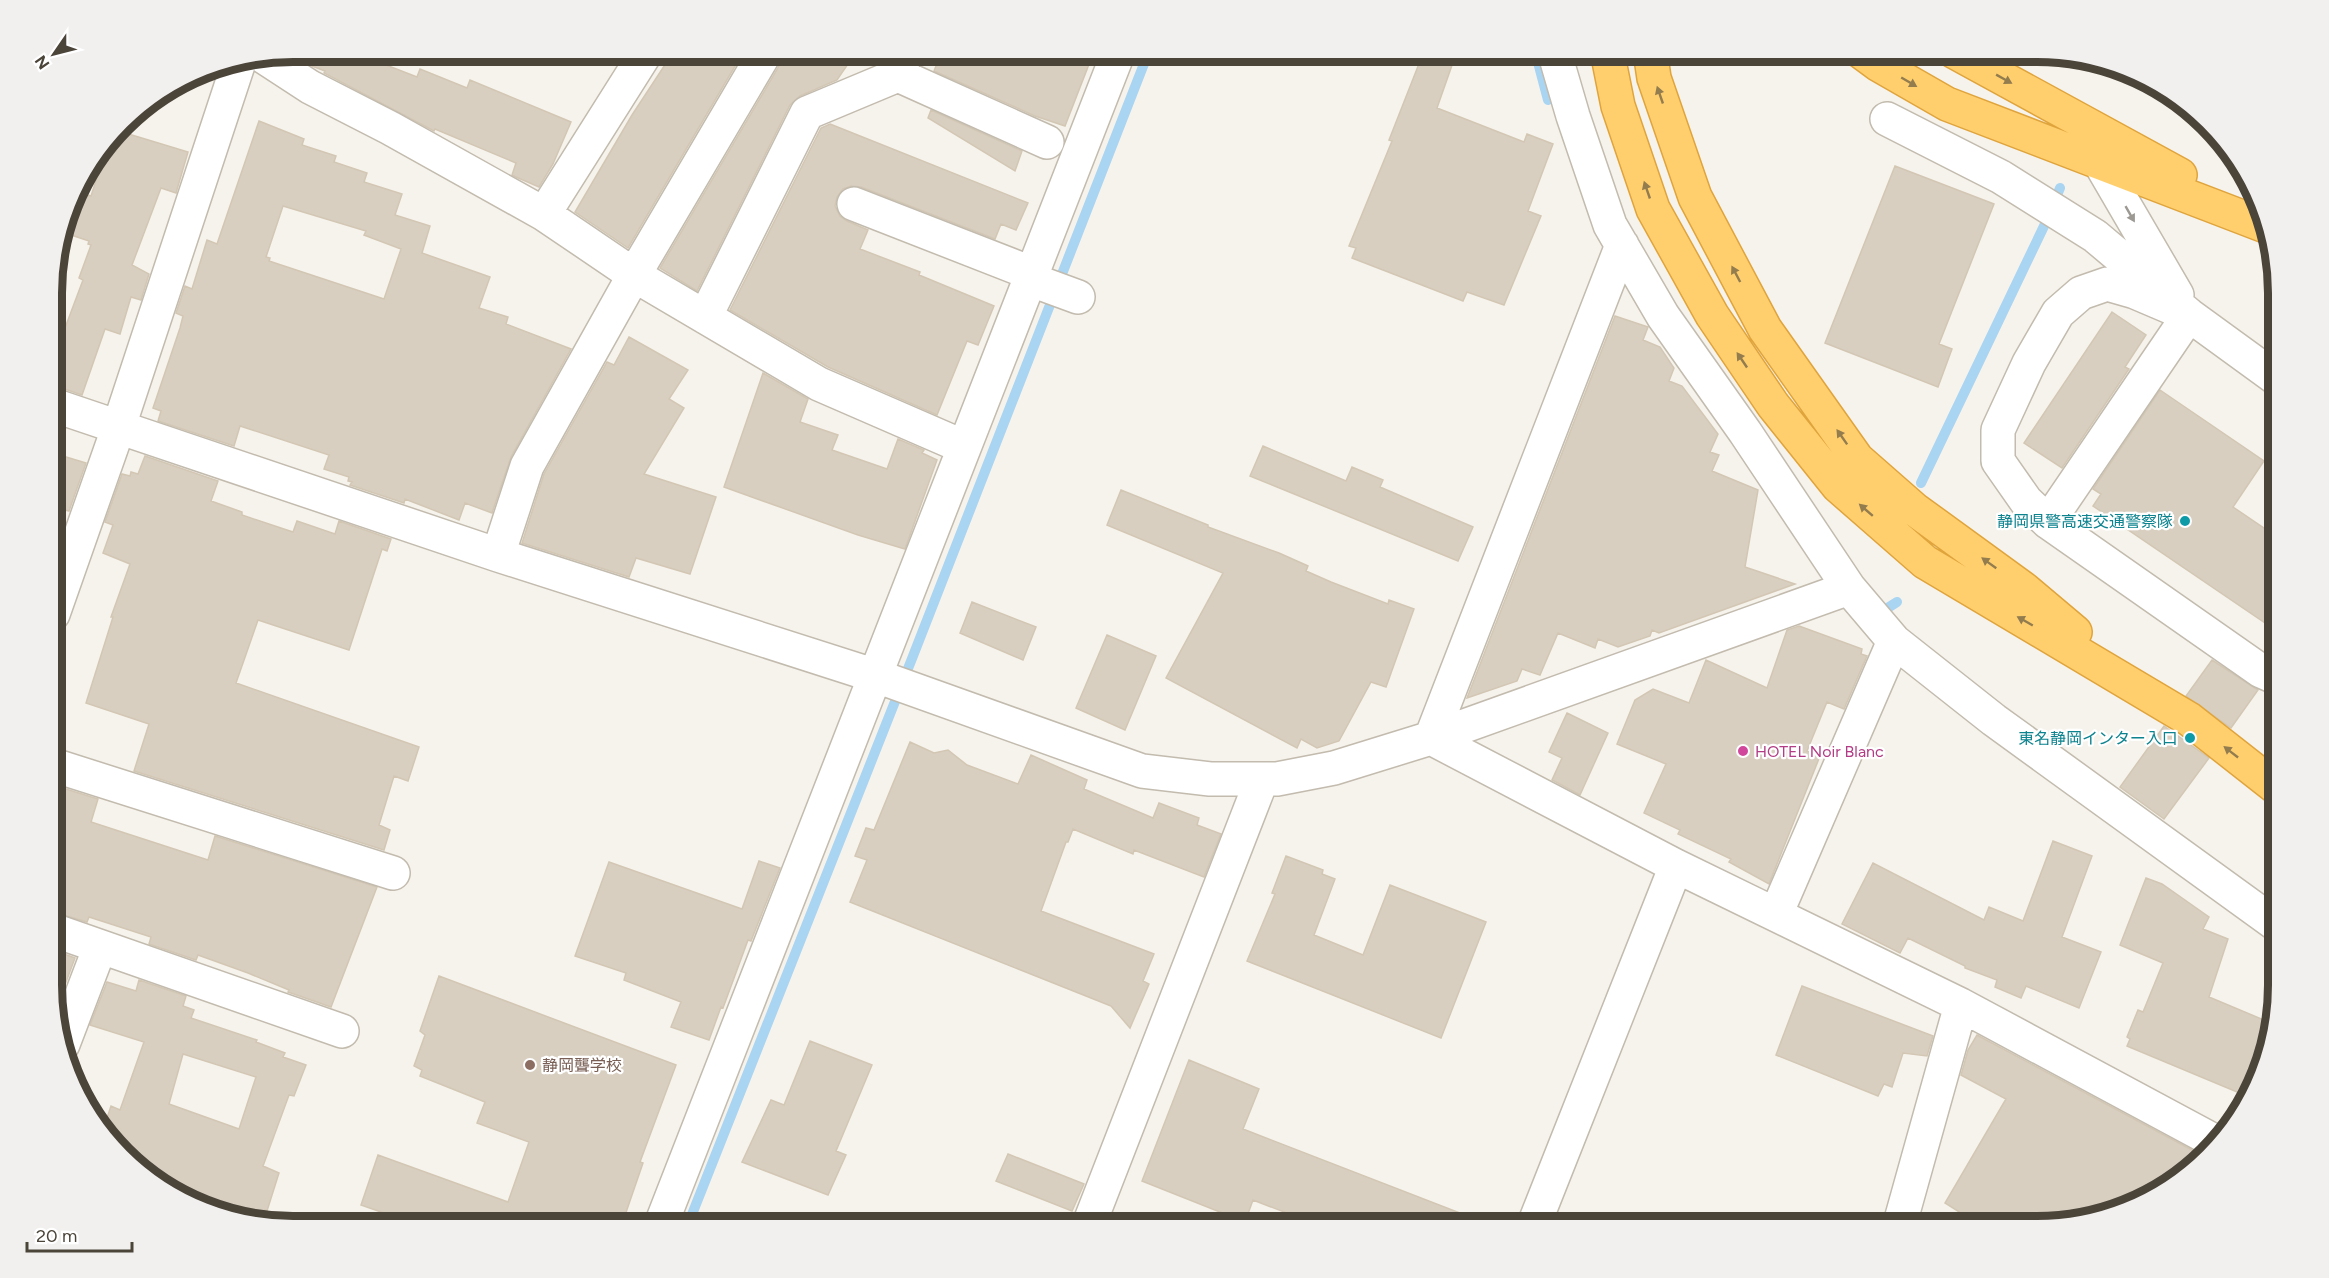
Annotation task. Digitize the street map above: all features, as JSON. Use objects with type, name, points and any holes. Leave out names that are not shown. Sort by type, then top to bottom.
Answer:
[{"type":"highway","points":[[1609,62],[1618,106],[1653,208],[1712,315],[1773,405],[1838,486],[1925,562],[2189,719],[2268,780]]},
{"type":"highway","points":[[1652,62],[1654,78],[1695,197],[1765,329],[1857,459],[1914,509],[2024,589],[2148,693]]},
{"type":"highway","points":[[1875,62],[1947,104],[2256,221]]},
{"type":"highway","points":[[1973,62],[2255,218]]},
{"type":"street","points":[[272,62],[310,87],[390,128],[544,214],[634,274],[819,384],[964,447]]},
{"type":"street","points":[[544,214],[640,62]]},
{"type":"street","points":[[498,555],[527,466],[634,274],[759,62]]},
{"type":"street","points":[[664,1216],[877,677],[964,447],[1033,278],[1115,62]]},
{"type":"street","points":[[1557,62],[1610,225],[1663,316],[1745,432],[1849,588],[1894,641],[1994,720],[2268,919]]},
{"type":"street","points":[[705,317],[807,113],[902,63],[1047,142]]},
{"type":"street","points":[[62,588],[119,426],[236,68]]},
{"type":"street","points":[[1887,120],[2001,177],[2095,236],[2189,315],[2268,373]]},
{"type":"street","points":[[2100,163],[2189,315]]},
{"type":"street","points":[[854,204],[1078,297]]},
{"type":"street","points":[[1431,738],[1622,245]]},
{"type":"street","points":[[2189,315],[2135,292],[2107,284],[2081,293],[2058,313],[2029,363],[1998,430],[1998,461],[2026,501],[2048,522],[2251,664],[2268,673]]},
{"type":"street","points":[[2048,522],[2189,315]]},
{"type":"street","points":[[62,408],[498,555],[877,677],[1142,771],[1210,779],[1278,779],[1334,768],[1431,738],[1849,588]]},
{"type":"street","points":[[1776,914],[1894,641]]},
{"type":"street","points":[[1431,738],[1676,866],[1961,1005],[2210,1138]]},
{"type":"street","points":[[62,768],[393,873]]},
{"type":"street","points":[[1092,1216],[1262,779]]},
{"type":"street","points":[[1537,1216],[1676,866]]},
{"type":"street","points":[[62,933],[342,1031]]},
{"type":"street","points":[[67,1034],[100,947]]},
{"type":"street","points":[[1902,1216],[1961,1005]]},
{"type":"building","points":[[306,62],[378,62],[417,77],[420,69],[467,88],[470,80],[571,122],[553,164],[539,187],[512,175],[516,163],[435,129],[434,131]]},
{"type":"building","points":[[667,62],[738,62],[628,248],[575,212],[632,115]]},
{"type":"building","points":[[781,62],[849,62],[837,80],[800,96],[790,105],[697,291],[660,268]]},
{"type":"building","points":[[938,62],[1090,62],[1065,126],[1035,116],[934,71]]},
{"type":"building","points":[[1420,62],[1453,62],[1437,108],[1524,142],[1527,134],[1553,144],[1528,211],[1541,216],[1504,305],[1467,292],[1463,301],[1352,258],[1356,248],[1349,246],[1392,141],[1389,140]]},
{"type":"building","points":[[931,110],[1022,151],[1015,171],[928,118]]},
{"type":"building","points":[[259,121],[304,139],[302,145],[336,156],[334,162],[367,173],[364,182],[402,194],[395,215],[430,226],[422,253],[490,277],[479,308],[508,317],[506,324],[571,349],[511,457],[492,513],[465,503],[459,520],[405,499],[404,503],[350,485],[352,482],[348,481],[349,477],[324,469],[329,455],[240,426],[234,446],[158,421],[161,411],[153,408],[180,328],[183,316],[176,313],[185,286],[192,289],[207,240],[217,244]],"holes":[[[283,206],[366,231],[364,235],[401,249],[384,299],[269,261],[270,258],[266,257]]]},
{"type":"building","points":[[830,124],[1028,203],[1016,230],[1001,224],[995,239],[861,187],[851,186],[843,189],[837,197],[835,206],[840,216],[868,230],[860,249],[920,272],[919,275],[994,306],[978,345],[967,341],[937,415],[828,367],[730,310],[821,128]]},
{"type":"building","points":[[125,133],[188,152],[176,193],[161,188],[132,265],[149,274],[141,300],[131,297],[120,334],[105,329],[82,395],[62,388],[62,336],[83,280],[79,278],[91,245],[88,244],[89,241],[69,234],[83,194],[91,196],[103,161],[112,149],[116,151],[120,139]]},
{"type":"building","points":[[1895,166],[1994,204],[1939,344],[1952,349],[1938,387],[1825,343]]},
{"type":"building","points":[[2112,312],[2146,335],[2125,367],[2129,369],[2062,468],[2024,443]]},
{"type":"building","points":[[1615,316],[1648,327],[1643,340],[1660,347],[1674,368],[1669,381],[1682,386],[1718,434],[1710,452],[1719,455],[1712,471],[1758,490],[1745,567],[1795,584],[1659,633],[1652,630],[1650,636],[1618,647],[1598,639],[1595,648],[1558,633],[1540,675],[1522,669],[1517,681],[1467,698]]},
{"type":"building","points":[[629,337],[688,370],[669,399],[684,408],[644,474],[716,497],[690,574],[636,558],[629,577],[522,543],[544,474],[607,362],[614,365]]},
{"type":"building","points":[[763,373],[808,399],[800,422],[838,435],[832,450],[887,469],[898,439],[924,450],[922,453],[937,460],[905,549],[858,535],[724,487]]},
{"type":"building","name":"静岡県警高速交通警察隊","points":[[2160,390],[2264,461],[2233,507],[2268,531],[2268,625],[2093,506],[2101,494],[2093,489]]},
{"type":"building","points":[[1263,446],[1346,481],[1352,467],[1383,480],[1380,487],[1473,527],[1458,561],[1250,476]]},
{"type":"building","points":[[62,456],[86,463],[69,511],[62,509]]},
{"type":"building","points":[[145,456],[218,481],[211,501],[242,512],[242,515],[293,532],[297,521],[335,534],[339,521],[391,539],[387,551],[382,549],[349,650],[258,620],[236,683],[419,747],[408,781],[394,776],[379,825],[390,830],[384,850],[134,771],[149,724],[86,703],[113,617],[111,617],[130,564],[103,553],[113,525],[105,522],[122,474],[130,476],[131,472],[138,474]]},
{"type":"building","points":[[1121,490],[1208,525],[1208,527],[1279,553],[1308,566],[1306,571],[1331,582],[1388,604],[1389,600],[1414,609],[1386,687],[1371,682],[1339,741],[1317,748],[1301,739],[1297,748],[1166,678],[1223,573],[1107,525]]},
{"type":"building","points":[[972,602],[1036,627],[1023,660],[960,633]]},
{"type":"building","points":[[1799,626],[1862,649],[1861,654],[1867,656],[1844,709],[1827,702],[1807,751],[1820,756],[1769,884],[1729,862],[1731,859],[1678,834],[1680,830],[1644,813],[1666,764],[1617,744],[1635,700],[1653,689],[1689,703],[1706,660],[1767,688],[1787,630]]},
{"type":"building","points":[[1107,635],[1156,656],[1125,730],[1076,708]]},
{"type":"building","points":[[2212,660],[2258,690],[2231,728],[2186,696]]},
{"type":"building","points":[[1567,713],[1608,733],[1580,795],[1552,780],[1562,758],[1549,752]]},
{"type":"building","points":[[2164,726],[2209,758],[2164,819],[2120,787]]},
{"type":"building","points":[[910,742],[934,753],[948,750],[967,765],[1018,784],[1031,755],[1087,780],[1084,789],[1153,818],[1159,803],[1199,818],[1197,825],[1221,834],[1204,877],[1134,850],[1133,854],[1073,829],[1066,842],[1041,911],[1154,954],[1143,981],[1149,984],[1130,1028],[1111,1006],[850,902],[867,860],[855,856],[866,828],[874,830]]},
{"type":"building","points":[[62,788],[98,799],[91,822],[208,860],[215,836],[377,887],[331,1007],[198,955],[196,960],[149,944],[151,937],[89,917],[87,922],[62,915]]},
{"type":"building","points":[[2053,841],[2092,856],[2062,937],[2101,952],[2079,1008],[2026,986],[2021,998],[1995,987],[1997,980],[1965,968],[1908,938],[1900,953],[1842,924],[1873,863],[1984,920],[1989,907],[2023,921]]},
{"type":"building","points":[[1286,856],[1323,870],[1322,874],[1335,879],[1314,935],[1363,955],[1390,885],[1486,922],[1441,1038],[1247,961],[1275,894],[1272,893]]},
{"type":"building","points":[[759,861],[780,868],[751,941],[748,940],[709,1040],[671,1027],[681,1002],[624,980],[626,973],[575,956],[609,862],[742,909]]},
{"type":"building","points":[[2146,878],[2162,884],[2209,917],[2203,929],[2228,939],[2209,997],[2265,1021],[2260,1045],[2241,1094],[2127,1046],[2130,1039],[2127,1037],[2138,1010],[2143,1012],[2163,963],[2120,945]]},
{"type":"building","points":[[62,953],[75,958],[62,993]]},
{"type":"building","points":[[439,976],[676,1065],[640,1162],[643,1163],[625,1216],[392,1216],[361,1205],[378,1155],[508,1202],[529,1142],[477,1123],[485,1102],[420,1076],[422,1070],[414,1066],[425,1035],[420,1031]]},
{"type":"building","points":[[139,980],[186,996],[183,1006],[194,1010],[191,1018],[257,1040],[256,1042],[285,1053],[283,1057],[306,1065],[294,1096],[289,1095],[263,1166],[279,1173],[267,1211],[265,1210],[263,1215],[218,1204],[177,1186],[140,1159],[106,1122],[111,1106],[120,1110],[144,1042],[90,1025],[107,982],[136,991]],"holes":[[[183,1054],[256,1077],[239,1129],[169,1104]]]},
{"type":"building","points":[[1802,986],[1933,1036],[1927,1056],[1903,1053],[1892,1087],[1884,1084],[1878,1096],[1776,1055]]},
{"type":"building","points":[[1977,1035],[2196,1153],[2152,1186],[2096,1209],[2052,1216],[1966,1216],[1945,1203],[2006,1099],[1961,1075],[1968,1050]]},
{"type":"building","points":[[810,1041],[872,1065],[836,1151],[846,1155],[828,1195],[742,1162],[771,1100],[784,1105]]},
{"type":"building","points":[[1189,1060],[1259,1089],[1243,1129],[1468,1216],[1294,1216],[1253,1200],[1247,1216],[1230,1216],[1142,1181]]},
{"type":"building","points":[[1008,1154],[1084,1184],[1072,1211],[996,1181]]},
{"type":"waterway","points":[[691,1216],[1145,62]]},
{"type":"waterway","points":[[1538,62],[1548,100]]},
{"type":"waterway","points":[[2056,198],[2060,188]]},
{"type":"waterway","points":[[1921,483],[2045,224]]},
{"type":"waterway","points":[[1886,609],[1897,602]]},
{"type":"place","name":"静岡県警高速交通警察隊","points":[[2185,521]]},
{"type":"place","name":"東名静岡インター入口","points":[[2190,738]]},
{"type":"place","name":"HOTEL Noir Blanc","points":[[1743,751]]},
{"type":"place","name":"静岡聾学校","points":[[530,1065]]}]
